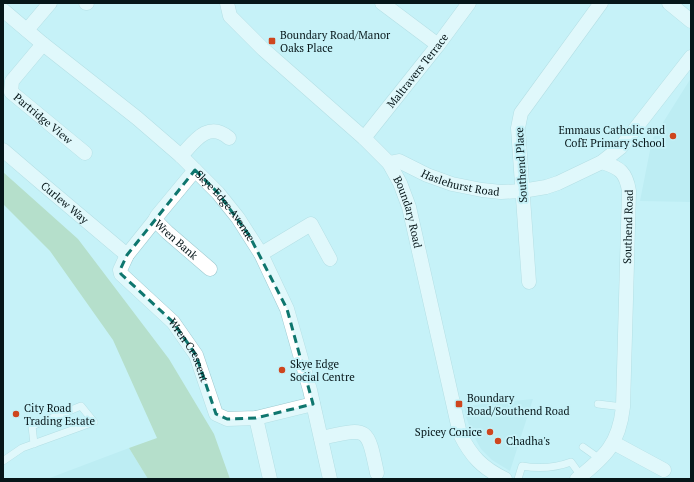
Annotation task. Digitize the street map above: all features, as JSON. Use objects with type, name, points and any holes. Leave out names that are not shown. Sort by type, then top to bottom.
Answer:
[{"type":"street","points":[[27,30],[50,3]]},
{"type":"street","name":"Boundary Road","points":[[223,3],[230,16],[263,49],[364,138],[389,163],[400,183],[409,207],[460,434],[468,450],[475,459],[495,474],[505,479]]},
{"type":"street","points":[[382,3],[438,45]]},
{"type":"street","name":"Maltravers Terrace","points":[[364,138],[438,45],[469,3]]},
{"type":"street","name":"Southend Place","points":[[529,282],[518,128],[521,113],[601,3]]},
{"type":"street","points":[[669,3],[691,21]]},
{"type":"street","name":"Skye Edge Avenue","points":[[3,10],[43,44],[137,118],[180,156],[218,193],[238,218],[261,254],[287,309],[313,404],[330,479]]},
{"type":"street","name":"Partridge View","points":[[43,44],[12,81],[11,92],[85,153]]},
{"type":"street","points":[[602,162],[620,147],[634,131],[691,57]]},
{"type":"street","points":[[180,156],[201,135],[208,132],[222,132],[229,138]]},
{"type":"street","name":"Curlew Way","points":[[3,150],[127,255]]},
{"type":"street","name":"Haslehurst Road","points":[[389,163],[399,161],[427,175],[452,184],[501,192],[522,191],[546,187],[558,183],[602,162]]},
{"type":"street","name":"Southend Road","points":[[579,477],[600,459],[614,443],[620,426],[623,407],[629,191],[624,174],[615,167],[602,162]]},
{"type":"street","name":"Wren Bank","points":[[195,170],[155,220],[210,269]]},
{"type":"street","name":"Wren Crescent","points":[[155,220],[127,255],[120,270],[122,274],[173,322],[196,355],[216,414],[227,419],[256,418],[313,404]]},
{"type":"street","points":[[261,254],[311,224],[330,259]]},
{"type":"street","points":[[256,418],[270,479]]},
{"type":"street","points":[[321,438],[353,431],[360,432],[366,436],[371,443],[377,473]]},
{"type":"street","points":[[614,443],[664,470]]},
{"type":"lane","points":[[598,404],[623,407]]},
{"type":"lane","points":[[3,460],[22,448],[34,444],[94,422],[81,406],[32,426],[34,444]]},
{"type":"lane","points":[[583,447],[600,459]]},
{"type":"lane","points":[[518,479],[522,466],[536,468],[560,466],[571,462],[579,477]]},
{"type":"highlighted area","points":[[195,170],[218,193],[249,235],[287,309],[313,404],[256,418],[227,419],[216,414],[196,355],[173,322],[121,274],[120,270],[127,255]]},
{"type":"shaded area","name":"Emmaus Catholic and CofE Primary School","points":[[691,78],[691,202],[640,201],[652,140]]},
{"type":"shaded area","points":[[533,399],[510,471],[492,460],[481,449],[472,433],[466,417],[464,406]]},
{"type":"shaded area","points":[[129,448],[148,479],[47,479]]},
{"type":"green space","points":[[3,172],[78,239],[169,359],[214,434],[230,479],[148,479],[129,448],[157,438],[113,340],[50,251],[3,204]]},
{"type":"place","name":"Boundary Road/Manor Oaks Place","points":[[272,41]]},
{"type":"place","name":"Emmaus Catholic and CofE Primary School","points":[[673,136]]},
{"type":"place","name":"Skye Edge Social Centre","points":[[282,370]]},
{"type":"place","name":"Boundary Road/Southend Road","points":[[459,404]]},
{"type":"place","name":"City Road Trading Estate","points":[[16,414]]},
{"type":"place","name":"Spicey Conice","points":[[490,432]]},
{"type":"place","name":"Chadha's","points":[[498,441]]}]
